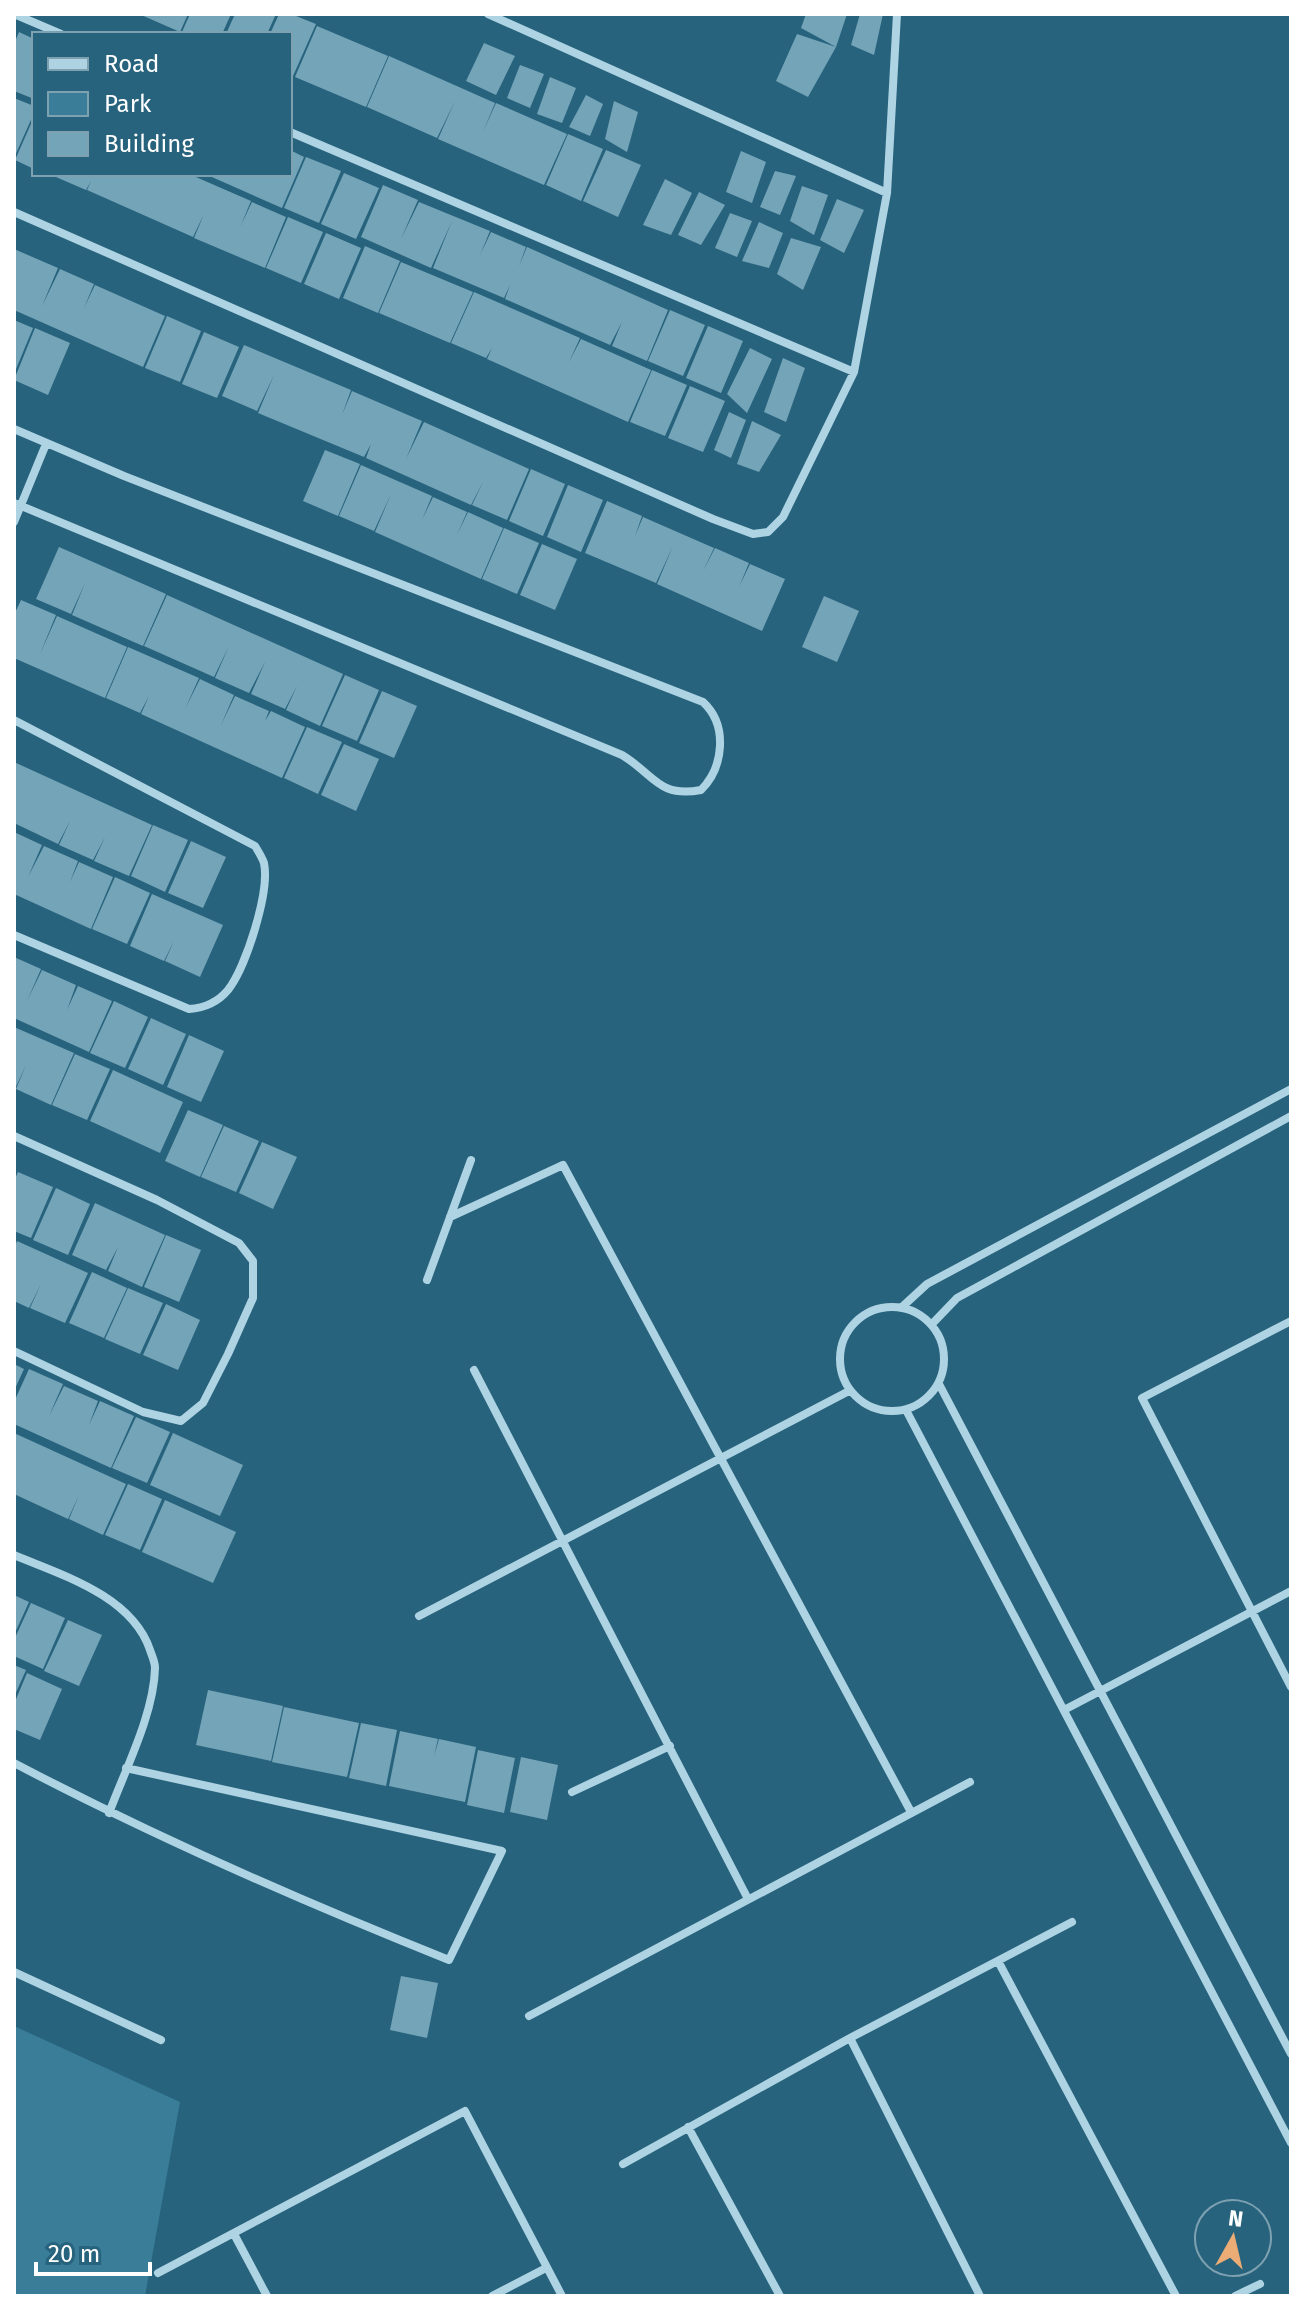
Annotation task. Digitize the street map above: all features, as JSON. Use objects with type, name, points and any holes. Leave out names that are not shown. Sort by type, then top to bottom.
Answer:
[{"type":"street","points":[[14,14],[56,32]]},
{"type":"street","points":[[488,14],[887,193]]},
{"type":"street","points":[[14,212],[713,519],[753,534],[768,532],[783,517],[854,372],[887,193],[897,14]]},
{"type":"street","points":[[292,133],[854,372]]},
{"type":"street","points":[[14,429],[703,702],[712,710],[719,725],[720,743],[715,771],[701,790],[682,793],[665,788],[622,755],[17,505]]},
{"type":"street","points":[[14,522],[17,505],[46,444]]},
{"type":"street","points":[[14,720],[255,846],[263,862],[265,887],[250,946],[227,990],[205,1008],[189,1009],[14,935]]},
{"type":"street","points":[[902,1307],[927,1284],[1291,1089]]},
{"type":"street","points":[[932,1324],[957,1298],[1291,1116]]},
{"type":"street","points":[[14,1136],[170,1206],[239,1243],[253,1261],[253,1298],[203,1403],[181,1421],[143,1412],[14,1351]]},
{"type":"street","points":[[427,1280],[471,1160]]},
{"type":"street","points":[[450,1217],[563,1165],[911,1812]]},
{"type":"street","points":[[902,1307],[932,1324],[943,1343],[945,1364],[939,1384],[926,1400],[906,1410],[885,1412],[865,1405],[849,1391],[840,1372],[839,1351],[847,1331],[861,1316],[881,1308],[902,1307]]},
{"type":"street","points":[[1291,1321],[1142,1398],[1291,1687]]},
{"type":"street","points":[[474,1370],[748,1899]]},
{"type":"street","points":[[939,1384],[1291,2054]]},
{"type":"street","points":[[419,1616],[849,1391]]},
{"type":"street","points":[[906,1410],[1291,2143]]},
{"type":"street","points":[[14,1555],[94,1590],[122,1610],[146,1636],[156,1665],[147,1712],[109,1813]]},
{"type":"street","points":[[1064,1710],[1291,1591]]},
{"type":"street","points":[[572,1792],[670,1746]]},
{"type":"street","points":[[14,1763],[109,1813],[357,1923],[449,1960],[502,1851],[126,1768]]},
{"type":"street","points":[[529,2016],[970,1782]]},
{"type":"street","points":[[623,2164],[850,2038],[1072,1922]]},
{"type":"street","points":[[998,1961],[1176,2296]]},
{"type":"street","points":[[14,1972],[161,2040]]},
{"type":"street","points":[[850,2038],[980,2296]]},
{"type":"street","points":[[158,2273],[465,2111],[562,2296]]},
{"type":"street","points":[[688,2127],[780,2296]]},
{"type":"street","points":[[234,2234],[267,2296]]},
{"type":"street","points":[[492,2296],[546,2268]]},
{"type":"street","points":[[1235,2296],[1260,2284]]},
{"type":"green space","points":[[14,2026],[180,2102],[145,2296],[14,2296]]},
{"type":"building","points":[[139,14],[188,14],[180,32]]},
{"type":"building","points":[[190,14],[231,14],[223,32],[182,32]]},
{"type":"building","points":[[235,14],[276,14],[268,32],[227,32]]},
{"type":"building","points":[[279,14],[291,14],[316,24],[293,76],[292,32],[271,32]]},
{"type":"building","points":[[806,14],[847,14],[836,47],[801,28]]},
{"type":"building","points":[[860,14],[883,14],[874,55],[851,45]]},
{"type":"building","points":[[317,26],[388,56],[366,107],[295,77]]},
{"type":"building","points":[[19,32],[32,38],[32,98],[14,91],[14,44]]},
{"type":"building","points":[[797,34],[836,47],[808,97],[776,81]]},
{"type":"building","points":[[484,43],[515,56],[496,95],[466,81]]},
{"type":"building","points":[[389,56],[495,103],[483,132],[496,103],[567,134],[544,185],[438,139],[455,101],[437,138],[367,107]]},
{"type":"building","points":[[520,65],[544,74],[530,108],[507,98]]},
{"type":"building","points":[[550,77],[576,88],[562,123],[537,114]]},
{"type":"building","points":[[586,95],[603,104],[590,136],[569,127]]},
{"type":"building","points":[[14,98],[32,105],[32,118],[14,158]]},
{"type":"building","points":[[614,101],[638,112],[627,152],[605,139]]},
{"type":"building","points":[[32,122],[32,168],[15,160]]},
{"type":"building","points":[[568,134],[603,149],[581,201],[546,185]]},
{"type":"building","points":[[606,150],[641,165],[618,217],[583,201]]},
{"type":"building","points":[[292,151],[304,157],[282,208],[210,176],[292,176]]},
{"type":"building","points":[[741,151],[766,162],[752,203],[726,192]]},
{"type":"building","points":[[306,157],[341,171],[319,223],[284,208]]},
{"type":"building","points":[[775,171],[796,176],[780,215],[760,207]]},
{"type":"building","points":[[344,173],[379,188],[356,239],[321,224]]},
{"type":"building","points":[[54,176],[194,176],[251,201],[241,225],[252,202],[286,217],[265,268],[194,238],[204,214],[193,237],[87,190],[91,181],[86,190]]},
{"type":"building","points":[[665,179],[692,193],[671,235],[643,225]]},
{"type":"building","points":[[383,185],[418,200],[401,239],[419,202],[490,231],[480,255],[491,232],[526,247],[519,266],[527,247],[668,310],[647,361],[612,346],[622,322],[610,345],[505,299],[510,285],[504,298],[433,268],[452,221],[431,268],[361,237]]},
{"type":"building","points":[[802,186],[828,195],[814,235],[790,221]]},
{"type":"building","points":[[699,192],[725,205],[701,245],[678,235]]},
{"type":"building","points":[[837,199],[864,210],[844,253],[820,240]]},
{"type":"building","points":[[730,213],[752,221],[737,257],[715,248]]},
{"type":"building","points":[[288,217],[323,232],[301,283],[266,268]]},
{"type":"building","points":[[759,222],[783,233],[769,268],[742,261]]},
{"type":"building","points":[[326,233],[361,248],[339,299],[304,284]]},
{"type":"building","points":[[791,238],[821,247],[803,290],[777,274]]},
{"type":"building","points":[[365,246],[400,261],[378,313],[343,298]]},
{"type":"building","points":[[14,249],[58,268],[42,306],[60,269],[94,284],[84,308],[95,285],[165,316],[143,367],[14,310]]},
{"type":"building","points":[[401,262],[473,292],[450,343],[379,313]]},
{"type":"building","points":[[474,292],[580,338],[569,362],[581,339],[651,370],[628,422],[487,359],[492,348],[486,358],[451,343]]},
{"type":"building","points":[[670,310],[705,325],[683,376],[648,361]]},
{"type":"building","points":[[167,316],[201,331],[180,382],[145,368]]},
{"type":"building","points":[[14,320],[33,328],[14,374]]},
{"type":"building","points":[[708,326],[743,341],[721,393],[686,378]]},
{"type":"building","points":[[35,328],[70,343],[48,395],[14,380]]},
{"type":"building","points":[[204,332],[239,347],[217,398],[182,384]]},
{"type":"building","points":[[244,345],[351,390],[342,415],[352,391],[422,421],[406,459],[424,422],[529,469],[507,520],[472,505],[483,482],[471,505],[366,458],[371,444],[364,457],[258,413],[274,375],[257,411],[222,396]]},
{"type":"building","points":[[750,348],[772,359],[747,413],[727,394]]},
{"type":"building","points":[[783,358],[805,368],[786,422],[764,412]]},
{"type":"building","points":[[652,370],[687,385],[665,436],[630,422]]},
{"type":"building","points":[[690,386],[725,401],[703,452],[668,438]]},
{"type":"building","points":[[729,412],[746,420],[731,458],[714,450]]},
{"type":"building","points":[[752,421],[781,435],[759,472],[737,464]]},
{"type":"building","points":[[325,450],[360,464],[338,516],[303,501]]},
{"type":"building","points":[[361,465],[432,496],[422,520],[433,497],[467,512],[457,535],[468,512],[503,528],[481,579],[375,532],[391,494],[374,531],[339,516]]},
{"type":"building","points":[[531,469],[565,484],[543,536],[509,521]]},
{"type":"building","points":[[568,485],[603,500],[581,552],[547,537]]},
{"type":"building","points":[[607,501],[642,516],[635,536],[643,517],[714,548],[703,571],[715,548],[749,563],[739,587],[750,564],[785,579],[762,631],[657,584],[673,546],[656,583],[585,553]]},
{"type":"building","points":[[504,528],[539,543],[517,594],[482,579]]},
{"type":"building","points":[[542,544],[577,559],[555,610],[520,595]]},
{"type":"building","points":[[59,547],[166,594],[143,646],[72,615],[85,583],[71,614],[36,599]]},
{"type":"building","points":[[167,595],[343,674],[320,726],[286,710],[297,686],[285,709],[251,694],[265,662],[249,693],[215,678],[229,646],[214,677],[144,646]]},
{"type":"building","points":[[824,596],[859,611],[837,662],[802,647]]},
{"type":"building","points":[[21,600],[56,615],[40,654],[57,616],[127,647],[105,698],[14,658],[14,615]]},
{"type":"building","points":[[128,647],[199,678],[185,709],[200,679],[234,695],[221,725],[235,696],[269,711],[265,721],[271,711],[305,727],[282,778],[141,714],[149,696],[140,713],[106,698]]},
{"type":"building","points":[[345,675],[379,690],[357,741],[322,726]]},
{"type":"building","points":[[382,691],[417,706],[394,758],[359,743]]},
{"type":"building","points":[[307,727],[342,742],[318,794],[284,778]]},
{"type":"building","points":[[344,744],[379,759],[356,811],[321,795]]},
{"type":"building","points":[[14,762],[152,825],[129,876],[94,861],[105,837],[93,860],[59,845],[70,821],[58,844],[14,823]]},
{"type":"building","points":[[153,825],[188,840],[165,892],[131,876]]},
{"type":"building","points":[[14,832],[42,845],[28,877],[44,846],[78,861],[70,882],[79,862],[113,877],[91,929],[14,894]]},
{"type":"building","points":[[191,841],[226,857],[203,908],[168,893]]},
{"type":"building","points":[[115,877],[150,893],[127,944],[92,929]]},
{"type":"building","points":[[152,894],[223,925],[200,977],[165,961],[174,941],[164,961],[130,946]]},
{"type":"building","points":[[14,957],[41,969],[27,1001],[42,970],[76,985],[67,1010],[78,986],[112,1001],[89,1052],[14,1018]]},
{"type":"building","points":[[114,1001],[148,1017],[125,1068],[90,1053]]},
{"type":"building","points":[[151,1018],[186,1034],[163,1085],[128,1069]]},
{"type":"building","points":[[14,1027],[74,1053],[51,1105],[16,1089],[26,1065],[14,1091]]},
{"type":"building","points":[[189,1035],[224,1051],[201,1102],[167,1087]]},
{"type":"building","points":[[75,1054],[110,1069],[87,1120],[52,1105]]},
{"type":"building","points":[[113,1070],[183,1102],[160,1153],[90,1121]]},
{"type":"building","points":[[188,1110],[223,1125],[200,1177],[165,1161]]},
{"type":"building","points":[[224,1126],[259,1141],[236,1192],[201,1177]]},
{"type":"building","points":[[262,1142],[297,1157],[273,1209],[239,1193]]},
{"type":"building","points":[[18,1172],[53,1187],[31,1238],[14,1231],[14,1181]]},
{"type":"building","points":[[56,1188],[90,1204],[68,1255],[33,1240]]},
{"type":"building","points":[[95,1203],[165,1235],[142,1287],[108,1271],[118,1247],[106,1270],[72,1255]]},
{"type":"building","points":[[166,1235],[201,1250],[179,1302],[144,1287]]},
{"type":"building","points":[[17,1241],[88,1273],[65,1323],[30,1308],[41,1284],[29,1308],[14,1301],[14,1249]]},
{"type":"building","points":[[92,1272],[127,1288],[104,1338],[69,1323]]},
{"type":"building","points":[[128,1288],[163,1303],[140,1354],[105,1339]]},
{"type":"building","points":[[166,1304],[200,1320],[178,1370],[143,1355]]},
{"type":"building","points":[[14,1364],[24,1369],[14,1391]]},
{"type":"building","points":[[29,1369],[63,1384],[49,1416],[64,1386],[98,1401],[89,1425],[100,1401],[134,1416],[111,1468],[14,1424],[14,1402]]},
{"type":"building","points":[[136,1417],[170,1432],[147,1483],[112,1468]]},
{"type":"building","points":[[14,1433],[126,1484],[103,1535],[69,1519],[79,1495],[68,1519],[14,1494]]},
{"type":"building","points":[[173,1433],[243,1465],[220,1516],[150,1485]]},
{"type":"building","points":[[128,1484],[162,1499],[140,1550],[105,1535]]},
{"type":"building","points":[[165,1500],[236,1532],[213,1583],[142,1552]]},
{"type":"building","points":[[14,1595],[29,1602],[14,1635]]},
{"type":"building","points":[[31,1603],[65,1618],[43,1669],[14,1656],[14,1640]]},
{"type":"building","points":[[68,1620],[102,1635],[79,1686],[44,1671]]},
{"type":"building","points":[[14,1665],[26,1670],[14,1697]]},
{"type":"building","points":[[27,1673],[62,1689],[40,1740],[14,1729],[14,1704]]},
{"type":"building","points":[[208,1690],[283,1706],[271,1761],[196,1745]]},
{"type":"building","points":[[284,1707],[359,1723],[347,1777],[272,1762]]},
{"type":"building","points":[[361,1723],[397,1730],[386,1786],[349,1778]]},
{"type":"building","points":[[400,1731],[438,1739],[434,1756],[439,1739],[476,1747],[465,1802],[389,1786]]},
{"type":"building","points":[[478,1750],[515,1758],[504,1813],[467,1805]]},
{"type":"building","points":[[521,1757],[558,1765],[547,1820],[510,1812]]},
{"type":"building","points":[[401,1976],[438,1983],[427,2038],[390,2030]]}]
